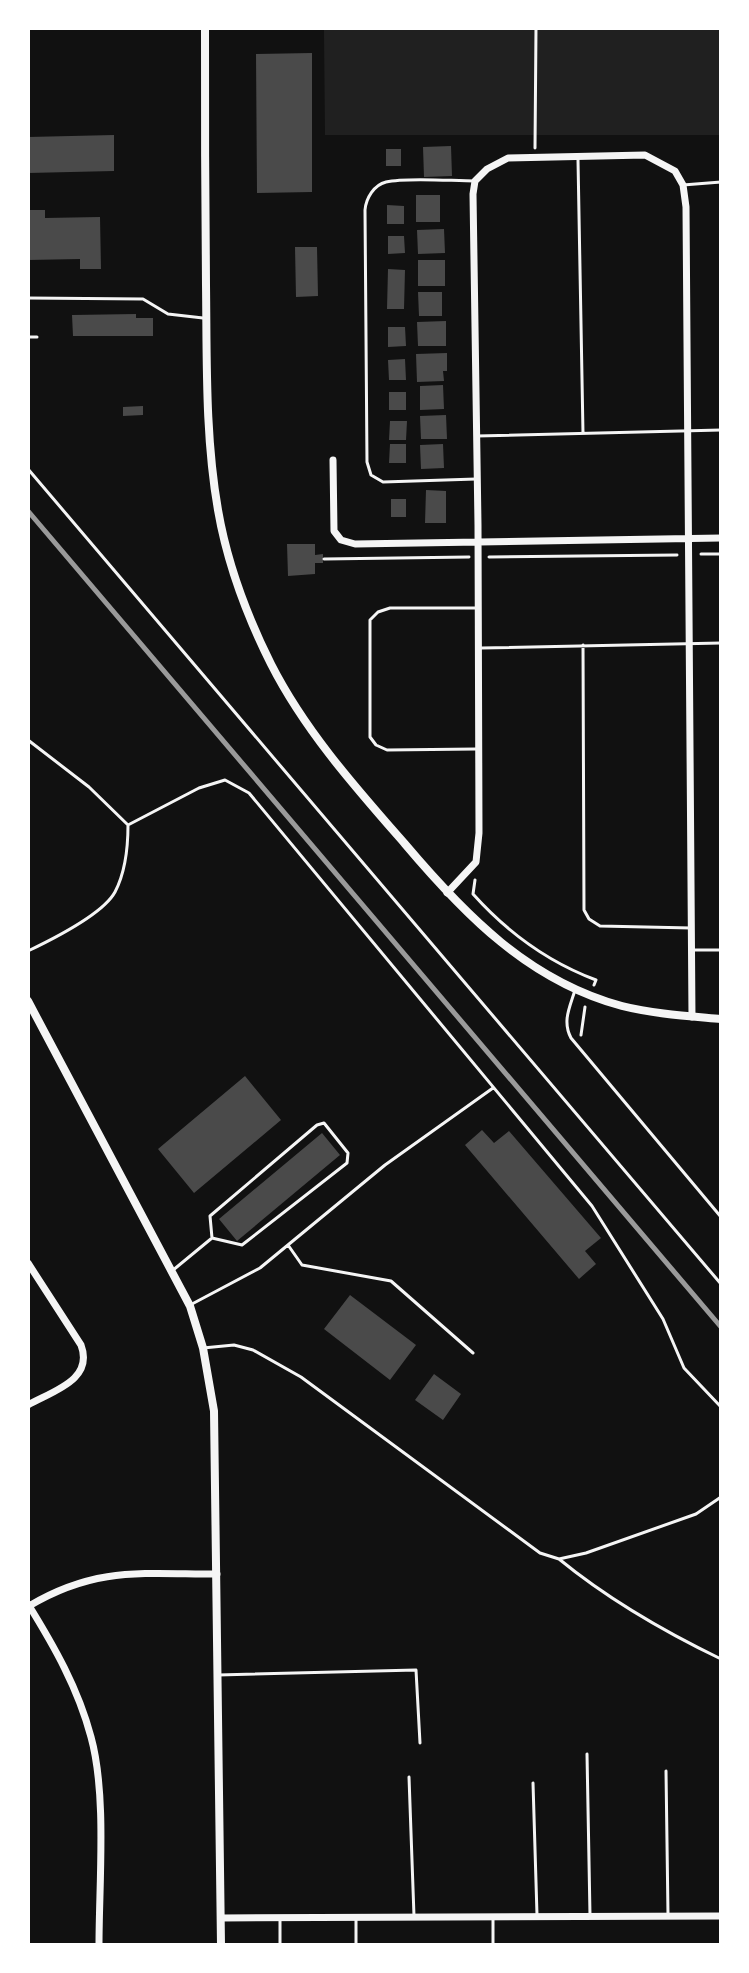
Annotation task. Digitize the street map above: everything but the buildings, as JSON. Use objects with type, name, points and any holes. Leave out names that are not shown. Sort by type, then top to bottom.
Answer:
[{"type":"street","points":[[205,28],[210,433],[218,512],[251,619],[272,665],[322,745],[352,783],[474,922],[513,953],[575,990],[621,1006],[721,1019]]},
{"type":"street","points":[[447,893],[476,862],[479,833],[475,181],[487,169],[508,158],[645,155],[675,171],[683,185],[686,207],[692,1017]]},
{"type":"street","points":[[333,460],[334,527],[341,540],[355,544],[721,538]]},
{"type":"street","points":[[28,1001],[190,1306],[203,1348],[214,1411],[221,1945]]},
{"type":"street","points":[[28,1263],[85,1355],[84,1365],[74,1379],[28,1405]]},
{"type":"street","points":[[99,1945],[99,1803],[92,1739],[64,1666],[28,1605],[53,1591],[108,1575],[217,1574]]},
{"type":"street","points":[[221,1918],[721,1916]]},
{"type":"lane","points":[[578,156],[583,433]]},
{"type":"lane","points":[[475,181],[384,182],[372,191],[366,200],[365,210],[367,462],[371,475],[383,482],[476,479]]},
{"type":"lane","points":[[683,185],[721,182]]},
{"type":"lane","points":[[28,298],[143,299],[168,314],[207,318]]},
{"type":"lane","points":[[28,337],[37,337]]},
{"type":"lane","points":[[477,436],[721,430]]},
{"type":"lane","points":[[28,469],[721,1284]]},
{"type":"lane","points":[[478,608],[390,608],[378,612],[370,620],[370,737],[376,745],[387,750],[479,749]]},
{"type":"lane","points":[[478,649],[721,643]]},
{"type":"lane","points":[[583,645],[584,910],[589,919],[600,926],[691,928]]},
{"type":"lane","points":[[28,740],[89,787],[128,825],[128,854],[114,894],[73,928],[28,951]]},
{"type":"lane","points":[[128,825],[199,788],[225,780],[249,793],[592,1206],[663,1319],[684,1368],[721,1407]]},
{"type":"lane","points":[[692,950],[721,950]]},
{"type":"lane","points":[[575,990],[566,1019],[566,1029],[571,1038],[721,1217]]},
{"type":"lane","points":[[190,1306],[260,1268],[385,1165],[493,1088]]},
{"type":"lane","points":[[324,1123],[348,1153],[347,1163],[242,1245],[212,1238],[210,1216],[317,1125],[324,1123]]},
{"type":"lane","points":[[172,1271],[212,1238]]},
{"type":"lane","points":[[288,1245],[302,1265],[391,1281],[473,1353]]},
{"type":"lane","points":[[203,1348],[234,1345],[253,1350],[301,1377],[540,1553],[559,1559],[596,1589],[666,1632],[721,1659]]},
{"type":"lane","points":[[559,1559],[586,1553],[696,1514],[721,1497]]},
{"type":"lane","points":[[218,1675],[416,1670],[420,1743]]},
{"type":"lane","points":[[587,1754],[590,1915]]},
{"type":"lane","points":[[666,1771],[668,1914]]},
{"type":"lane","points":[[409,1777],[414,1916]]},
{"type":"lane","points":[[533,1783],[537,1915]]},
{"type":"lane","points":[[493,1916],[493,1945]]},
{"type":"lane","points":[[280,1917],[280,1945]]},
{"type":"lane","points":[[356,1917],[356,1945]]},
{"type":"path","points":[[535,157],[536,28]]},
{"type":"path","points":[[324,559],[721,554]]},
{"type":"shaded area","points":[[324,28],[721,28],[721,135],[325,135]]},
{"type":"railway","points":[[28,511],[721,1327]]}]
